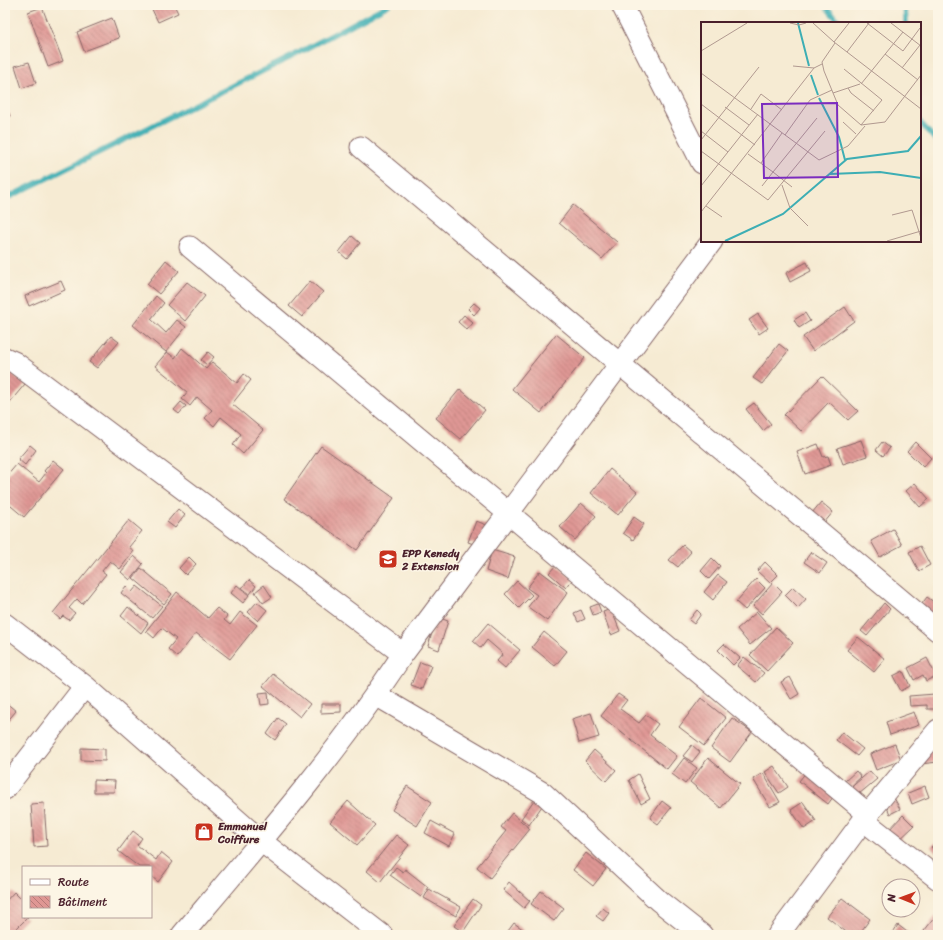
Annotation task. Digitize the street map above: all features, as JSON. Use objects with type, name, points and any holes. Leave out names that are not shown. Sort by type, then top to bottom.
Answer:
[{"type":"street","points":[[622,5],[701,161]]},
{"type":"street","points":[[361,147],[938,631]]},
{"type":"street","points":[[182,935],[261,841],[376,695],[403,654],[510,513],[711,242]]},
{"type":"street","points":[[190,247],[510,513],[938,879]]},
{"type":"street","points":[[5,358],[14,362],[403,654]]},
{"type":"street","points":[[5,624],[85,686],[261,841],[382,935]]},
{"type":"street","points":[[5,789],[85,686]]},
{"type":"street","points":[[376,695],[543,793],[659,901],[702,935]]},
{"type":"street","points":[[778,935],[865,817],[938,730]]},
{"type":"building","points":[[150,5],[174,5],[178,13],[158,22]]},
{"type":"building","points":[[42,7],[63,61],[48,67],[28,12]]},
{"type":"building","points":[[112,18],[119,38],[84,51],[77,32]]},
{"type":"building","points":[[29,62],[36,83],[22,88],[15,66]]},
{"type":"building","points":[[5,104],[10,116],[5,118]]},
{"type":"building","points":[[573,205],[617,242],[602,259],[559,223]]},
{"type":"building","points":[[352,236],[360,243],[347,259],[339,252]]},
{"type":"building","points":[[166,260],[179,271],[159,294],[147,284]]},
{"type":"building","points":[[807,262],[811,271],[790,282],[786,273]]},
{"type":"building","points":[[61,281],[65,290],[29,306],[25,296]]},
{"type":"building","points":[[310,281],[323,292],[302,317],[289,306]]},
{"type":"building","points":[[187,282],[205,296],[185,321],[167,305]]},
{"type":"building","points":[[156,296],[164,303],[151,319],[166,333],[177,320],[186,327],[166,352],[133,325]]},
{"type":"building","points":[[474,303],[480,308],[474,315],[468,309]]},
{"type":"building","points":[[845,307],[854,321],[813,351],[803,337]]},
{"type":"building","points":[[805,313],[810,321],[799,328],[794,320]]},
{"type":"building","points":[[758,314],[768,328],[759,334],[749,320]]},
{"type":"building","points":[[464,315],[473,323],[467,330],[458,322]]},
{"type":"building","points":[[556,334],[585,358],[541,413],[512,389]]},
{"type":"building","points":[[111,336],[119,342],[97,368],[89,362]]},
{"type":"building","points":[[779,344],[788,351],[762,384],[753,378]]},
{"type":"building","points":[[182,348],[206,369],[212,362],[237,383],[244,374],[251,380],[232,404],[263,430],[243,454],[233,445],[241,434],[221,417],[214,426],[205,418],[212,410],[197,397],[190,406],[182,399],[187,392],[155,366],[167,352],[175,358]]},
{"type":"building","points":[[208,352],[214,357],[207,365],[201,360]]},
{"type":"building","points":[[8,370],[25,384],[5,408],[5,374]]},
{"type":"building","points":[[822,376],[858,411],[848,420],[829,402],[801,431],[784,415]]},
{"type":"building","points":[[460,389],[485,410],[461,439],[436,418]]},
{"type":"building","points":[[181,402],[186,406],[179,414],[174,410]]},
{"type":"building","points":[[754,403],[771,424],[763,431],[746,409]]},
{"type":"building","points":[[861,440],[867,456],[843,464],[837,448]]},
{"type":"building","points":[[882,442],[890,448],[883,456],[876,450]]},
{"type":"building","points":[[915,442],[931,458],[923,467],[907,451]]},
{"type":"building","points":[[818,444],[823,457],[828,456],[831,465],[805,474],[797,452]]},
{"type":"building","points":[[30,445],[36,450],[25,465],[18,459]]},
{"type":"building","points":[[321,446],[394,498],[357,550],[284,499]]},
{"type":"building","points":[[53,460],[64,469],[24,517],[5,501],[5,475],[6,477],[17,464],[39,482],[46,473],[44,471]]},
{"type":"building","points":[[610,469],[637,492],[618,515],[591,493]]},
{"type":"building","points":[[915,483],[929,499],[920,507],[906,491]]},
{"type":"building","points":[[821,502],[833,512],[815,534],[803,524]]},
{"type":"building","points":[[581,503],[596,516],[575,540],[560,527]]},
{"type":"building","points":[[178,509],[185,515],[175,528],[167,522]]},
{"type":"building","points":[[634,517],[644,524],[633,540],[623,533]]},
{"type":"building","points":[[129,520],[142,531],[129,547],[134,551],[120,569],[110,561],[102,571],[106,574],[82,604],[77,599],[69,608],[75,613],[69,620],[63,616],[60,619],[53,613]]},
{"type":"building","points":[[476,521],[487,525],[479,546],[468,542]]},
{"type":"building","points":[[893,529],[902,545],[880,557],[871,541]]},
{"type":"building","points":[[683,545],[691,552],[678,567],[669,560]]},
{"type":"building","points":[[920,546],[930,565],[919,571],[909,552]]},
{"type":"building","points":[[492,550],[515,557],[508,579],[486,571]]},
{"type":"building","points":[[811,552],[827,563],[820,573],[804,562]]},
{"type":"building","points":[[134,556],[143,564],[130,580],[121,572]]},
{"type":"building","points":[[189,557],[196,564],[186,575],[179,568]]},
{"type":"building","points":[[712,558],[720,566],[709,579],[701,571]]},
{"type":"building","points":[[765,562],[778,575],[770,583],[757,571]]},
{"type":"building","points":[[556,565],[573,579],[566,588],[549,573]]},
{"type":"building","points":[[141,568],[172,594],[164,604],[133,578]]},
{"type":"building","points":[[540,571],[568,592],[547,621],[528,607],[537,595],[527,588]]},
{"type":"building","points":[[718,575],[727,582],[713,600],[704,592]]},
{"type":"building","points":[[756,579],[765,588],[745,610],[736,602]]},
{"type":"building","points":[[249,580],[256,586],[250,594],[242,588]]},
{"type":"building","points":[[517,581],[532,595],[519,608],[505,594]]},
{"type":"building","points":[[773,583],[782,592],[762,614],[753,606]]},
{"type":"building","points":[[237,585],[249,595],[243,603],[231,593]]},
{"type":"building","points":[[264,585],[272,597],[263,603],[255,592]]},
{"type":"building","points":[[126,586],[132,592],[137,586],[162,606],[152,618],[121,593]]},
{"type":"building","points":[[793,587],[806,599],[798,608],[785,595]]},
{"type":"building","points":[[177,592],[208,618],[217,608],[227,616],[224,620],[230,625],[240,612],[257,625],[230,659],[196,633],[177,657],[168,649],[176,639],[162,628],[154,638],[146,631]]},
{"type":"building","points":[[927,597],[938,605],[938,612],[932,619],[918,609]]},
{"type":"building","points":[[257,602],[267,610],[258,621],[248,612]]},
{"type":"building","points":[[884,603],[890,609],[867,636],[861,631]]},
{"type":"building","points":[[598,604],[601,612],[593,615],[590,607]]},
{"type":"building","points":[[128,607],[148,623],[141,633],[121,616]]},
{"type":"building","points":[[611,609],[620,631],[611,635],[603,612]]},
{"type":"building","points":[[581,610],[585,619],[578,622],[574,613]]},
{"type":"building","points":[[697,610],[701,614],[694,624],[689,620]]},
{"type":"building","points":[[757,612],[771,628],[750,645],[737,629]]},
{"type":"building","points":[[437,617],[448,621],[439,650],[428,646]]},
{"type":"building","points":[[488,623],[520,650],[505,668],[497,661],[503,654],[487,640],[481,648],[473,641]]},
{"type":"building","points":[[776,627],[793,643],[767,671],[750,655]]},
{"type":"building","points":[[544,632],[567,651],[555,666],[532,647]]},
{"type":"building","points":[[858,637],[885,659],[874,672],[847,650]]},
{"type":"building","points":[[724,644],[740,658],[733,665],[718,650]]},
{"type":"building","points":[[744,657],[764,673],[756,682],[737,666]]},
{"type":"building","points":[[927,658],[936,676],[926,681],[923,675],[914,680],[908,668]]},
{"type":"building","points":[[420,662],[431,666],[422,689],[411,685]]},
{"type":"building","points":[[903,671],[910,686],[901,691],[893,676]]},
{"type":"building","points":[[273,674],[310,704],[300,717],[263,686]]},
{"type":"building","points":[[790,677],[799,694],[791,699],[781,682]]},
{"type":"building","points":[[268,692],[269,704],[261,705],[259,693]]},
{"type":"building","points":[[618,694],[627,700],[620,709],[639,723],[646,715],[658,724],[650,735],[677,756],[667,769],[601,716]]},
{"type":"building","points":[[935,694],[936,709],[927,709],[927,705],[910,706],[909,696]]},
{"type":"building","points":[[701,698],[726,718],[704,746],[679,727]]},
{"type":"building","points":[[5,702],[16,711],[5,724]]},
{"type":"building","points":[[321,704],[341,704],[341,712],[321,713]]},
{"type":"building","points":[[914,712],[919,725],[890,735],[886,722]]},
{"type":"building","points":[[591,713],[599,737],[579,743],[572,719]]},
{"type":"building","points":[[278,718],[286,724],[275,740],[267,734]]},
{"type":"building","points":[[732,718],[752,732],[730,762],[711,748]]},
{"type":"building","points":[[842,732],[863,749],[857,756],[836,740]]},
{"type":"building","points":[[895,744],[901,760],[876,770],[870,754]]},
{"type":"building","points":[[692,745],[700,752],[692,762],[683,756]]},
{"type":"building","points":[[81,748],[105,749],[105,761],[81,760]]},
{"type":"building","points":[[594,750],[616,770],[606,781],[585,761]]},
{"type":"building","points":[[938,751],[938,762],[920,764],[918,754]]},
{"type":"building","points":[[684,758],[697,768],[685,784],[672,774]]},
{"type":"building","points":[[708,758],[740,784],[721,808],[690,782]]},
{"type":"building","points":[[774,766],[788,787],[779,793],[765,772]]},
{"type":"building","points":[[807,771],[836,793],[828,804],[799,781]]},
{"type":"building","points":[[856,771],[861,777],[850,787],[845,781]]},
{"type":"building","points":[[870,771],[877,779],[853,799],[847,791]]},
{"type":"building","points":[[763,773],[780,802],[770,807],[753,779]]},
{"type":"building","points":[[638,774],[650,799],[641,804],[629,780]]},
{"type":"building","points":[[94,780],[115,781],[114,792],[94,792]]},
{"type":"building","points":[[407,786],[432,802],[417,826],[392,810]]},
{"type":"building","points":[[925,786],[929,797],[912,804],[908,793]]},
{"type":"building","points":[[892,794],[900,809],[890,814],[883,799]]},
{"type":"building","points":[[534,800],[542,806],[529,825],[521,819]]},
{"type":"building","points":[[348,801],[375,825],[357,845],[330,822]]},
{"type":"building","points":[[662,801],[671,808],[658,824],[650,818]]},
{"type":"building","points":[[803,802],[816,821],[804,829],[791,810]]},
{"type":"building","points":[[44,803],[47,846],[34,847],[31,804]]},
{"type":"building","points":[[512,813],[530,829],[490,878],[477,867],[506,831],[501,827]]},
{"type":"building","points":[[903,815],[914,826],[897,842],[887,832]]},
{"type":"building","points":[[431,821],[455,834],[449,846],[425,833]]},
{"type":"building","points":[[133,831],[142,838],[137,845],[156,860],[161,852],[173,862],[158,882],[152,877],[152,866],[138,866],[118,851]]},
{"type":"building","points":[[396,835],[409,845],[380,882],[367,871]]},
{"type":"building","points":[[938,841],[938,855],[931,847]]},
{"type":"building","points":[[586,853],[606,869],[593,886],[573,870]]},
{"type":"building","points":[[396,867],[403,872],[405,869],[428,887],[421,897],[390,875]]},
{"type":"building","points":[[509,882],[530,901],[524,908],[503,890]]},
{"type":"building","points":[[429,889],[461,907],[456,916],[424,898]]},
{"type":"building","points":[[541,891],[564,908],[554,921],[531,904]]},
{"type":"building","points":[[14,892],[22,900],[22,918],[27,918],[10,935],[5,935],[5,902]]},
{"type":"building","points":[[842,898],[870,919],[862,930],[868,935],[850,935],[827,917]]},
{"type":"building","points":[[473,899],[481,905],[463,932],[454,926]]},
{"type":"building","points":[[603,908],[609,913],[603,921],[596,916]]},
{"type":"building","points":[[938,913],[938,934],[921,935]]},
{"type":"building","points":[[514,923],[524,930],[521,935],[505,935]]},
{"type":"building","points":[[898,925],[911,935],[891,935]]},
{"type":"building","points":[[24,933],[39,934],[39,935],[24,935]]},
{"type":"waterway","points":[[5,199],[291,57],[388,5]]},
{"type":"waterway","points":[[825,5],[839,22]]},
{"type":"waterway","points":[[905,5],[906,22]]},
{"type":"waterway","points":[[921,123],[938,143]]},
{"type":"place","name":"EPP Kenedy 2 Extension","points":[[388,559]]},
{"type":"place","name":"Emmanuel Coiffure","points":[[204,832]]}]
